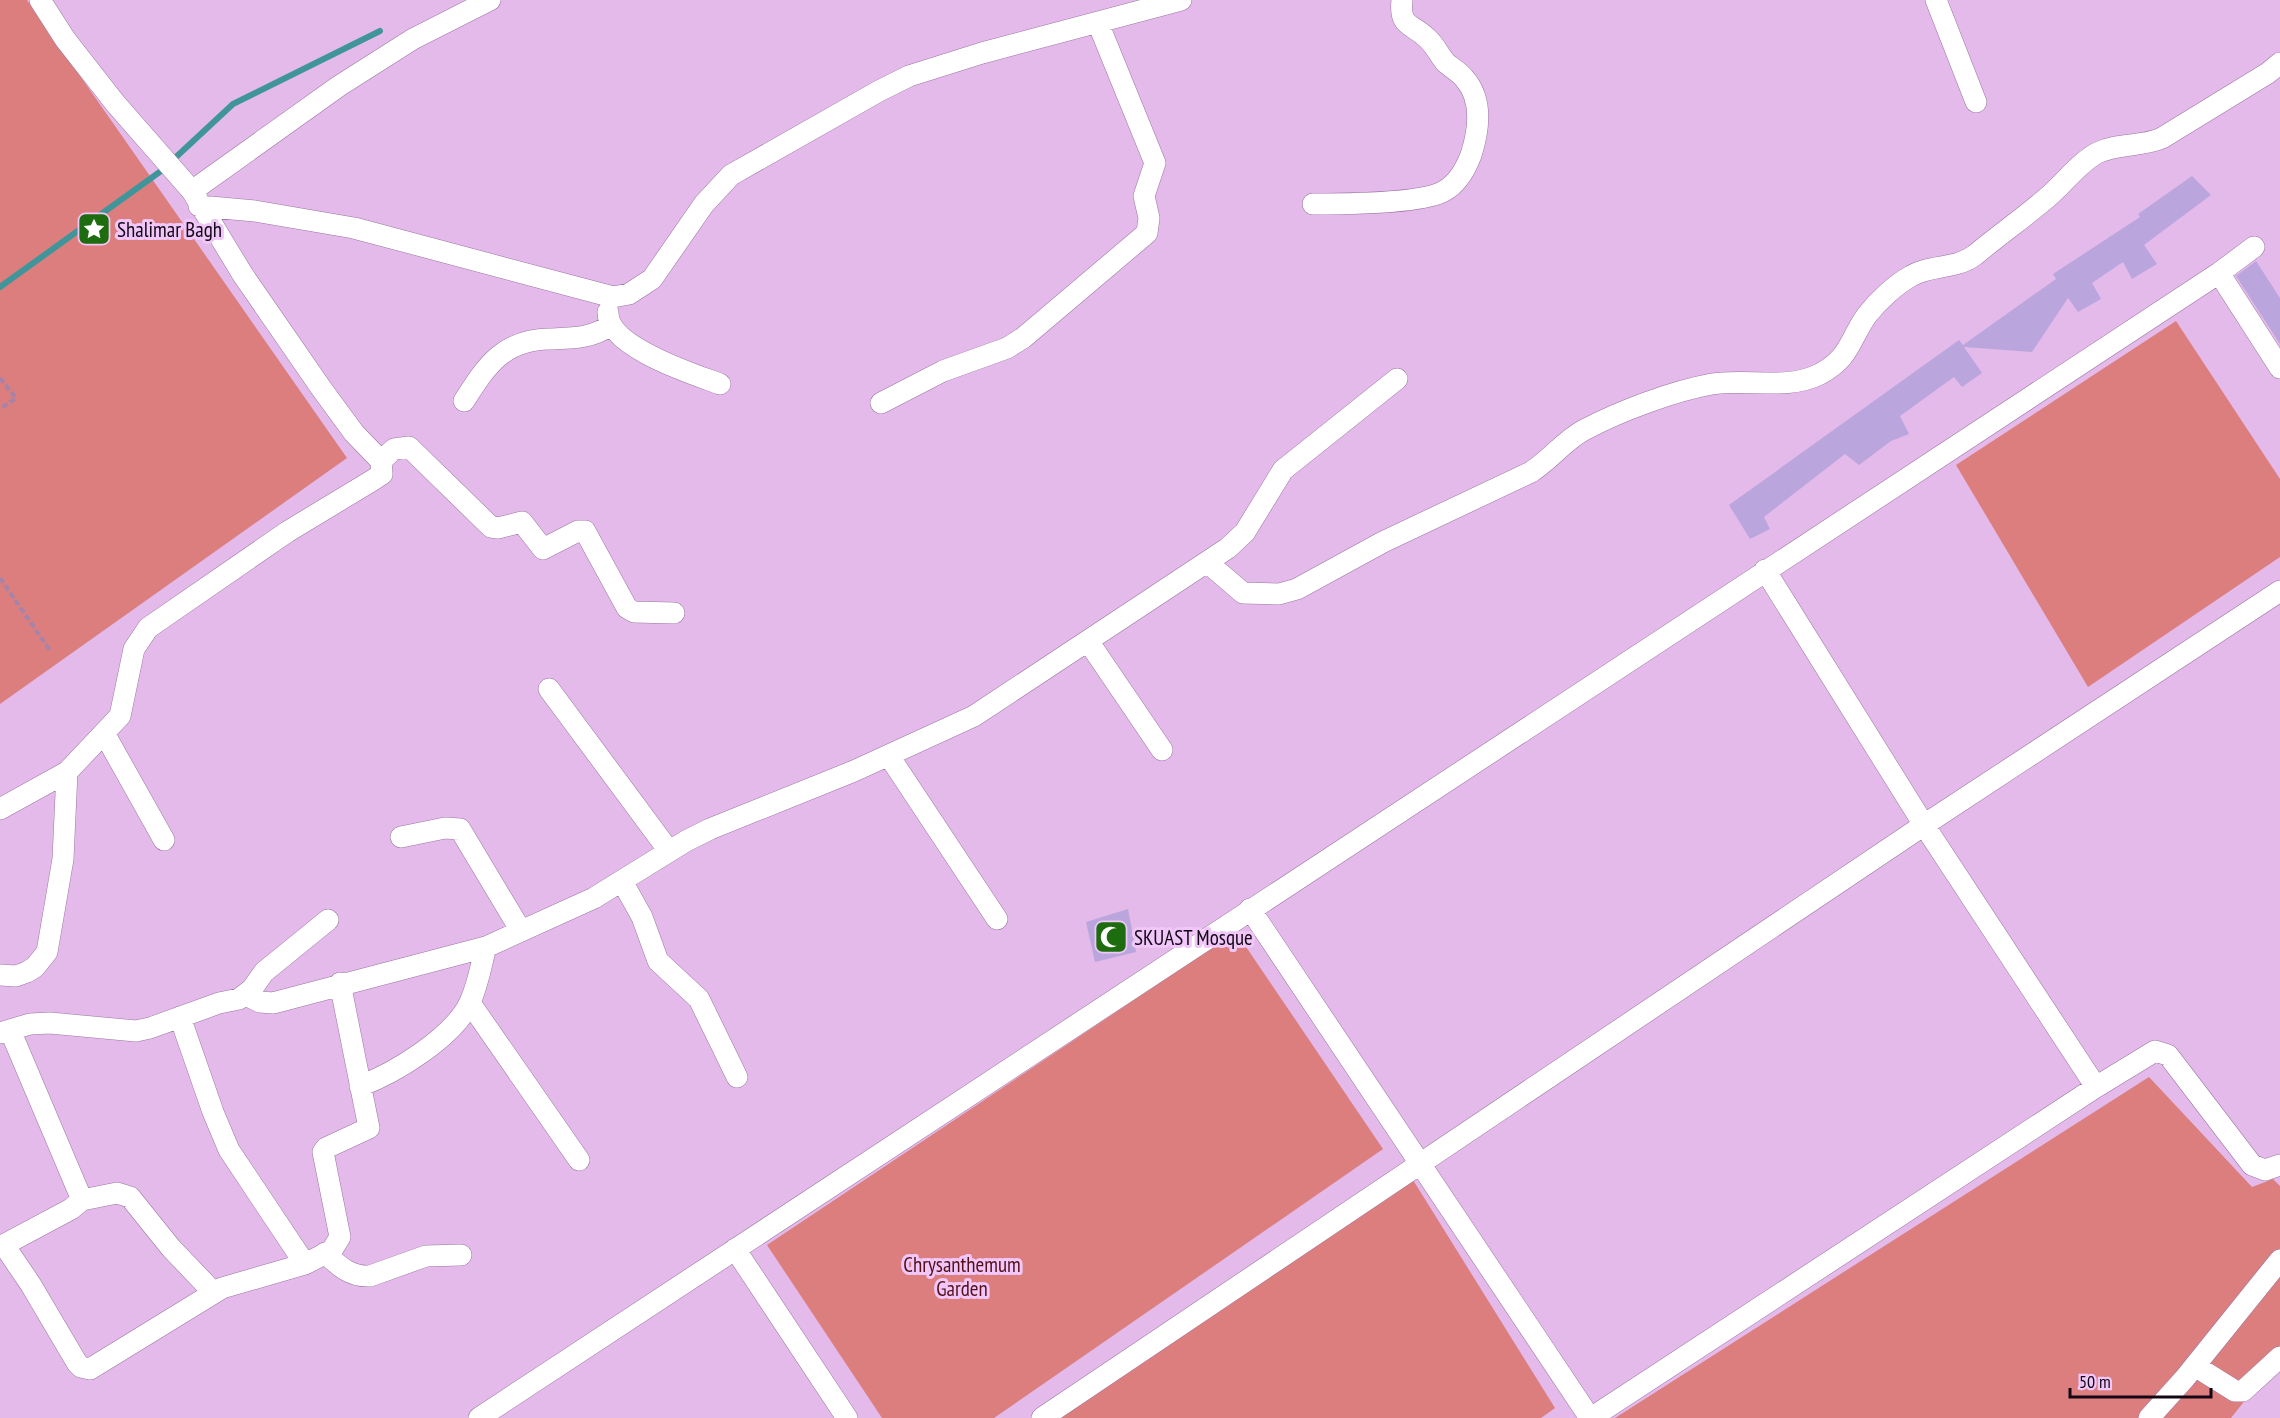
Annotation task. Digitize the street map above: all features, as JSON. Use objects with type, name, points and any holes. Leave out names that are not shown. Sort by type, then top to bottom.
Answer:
[{"type":"street","points":[[0,809],[67,772],[122,711],[134,649],[148,628],[287,532],[382,474],[381,461],[354,433],[327,396],[191,190],[165,156],[115,103],[65,39],[40,0]]},
{"type":"street","points":[[191,190],[339,86],[413,39],[490,0]]},
{"type":"street","points":[[191,190],[255,211],[354,228],[613,297],[630,294],[652,279],[704,204],[731,175],[752,161],[909,76],[982,53],[1181,0]]},
{"type":"street","points":[[1313,204],[1356,204],[1428,196],[1444,191],[1467,165],[1477,123],[1474,95],[1462,76],[1446,63],[1426,36],[1406,24],[1401,11],[1402,0]]},
{"type":"street","points":[[1936,0],[1976,102]]},
{"type":"street","points":[[881,403],[943,371],[1007,348],[1023,338],[1147,232],[1149,218],[1144,196],[1155,163],[1098,23]]},
{"type":"street","points":[[1208,563],[1243,593],[1261,596],[1288,592],[1383,542],[1531,472],[1547,462],[1584,430],[1632,410],[1686,390],[1712,384],[1782,383],[1800,381],[1819,374],[1837,363],[1852,345],[1866,316],[1882,298],[1911,276],[1963,261],[2049,196],[2097,154],[2105,150],[2151,143],[2162,138],[2268,73],[2280,63]]},
{"type":"street","points":[[479,1418],[2219,273],[2254,247]]},
{"type":"street","points":[[2219,273],[2280,368]]},
{"type":"street","points":[[613,297],[608,311],[611,325],[624,339],[664,363],[720,384]]},
{"type":"street","points":[[464,401],[490,361],[503,352],[531,340],[591,336],[611,325]]},
{"type":"street","points":[[246,995],[260,1002],[273,1003],[340,983],[486,947],[594,898],[669,851],[710,829],[889,756],[974,716],[1208,563],[1245,532],[1283,470],[1397,379]]},
{"type":"street","points":[[381,461],[394,448],[409,447],[490,527],[498,528],[522,522],[543,549],[578,531],[585,531],[627,608],[634,612],[674,613]]},
{"type":"street","points":[[1765,570],[1924,825],[2096,1087]]},
{"type":"street","points":[[1042,1418],[1924,825],[2280,591]]},
{"type":"street","points":[[1088,641],[1162,750]]},
{"type":"street","points":[[549,689],[669,851]]},
{"type":"street","points":[[104,733],[165,840]]},
{"type":"street","points":[[889,756],[997,919]]},
{"type":"street","points":[[0,975],[16,976],[27,972],[35,967],[47,952],[63,859],[67,772]]},
{"type":"street","points":[[401,837],[445,828],[460,829],[521,931]]},
{"type":"street","points":[[622,881],[642,917],[658,961],[699,999],[737,1077]]},
{"type":"street","points":[[1250,909],[1590,1418],[2096,1087],[2155,1052],[2164,1052],[2246,1159],[2261,1169],[2280,1165]]},
{"type":"street","points":[[82,1200],[5,1032],[50,1023],[136,1031],[246,995],[264,972],[328,920]]},
{"type":"street","points":[[360,1086],[381,1078],[423,1053],[458,1019],[470,1003],[486,947]]},
{"type":"street","points":[[214,1293],[171,1248],[130,1197],[117,1193],[82,1200],[71,1209],[2,1246],[81,1368],[90,1369],[214,1293],[237,1282],[305,1264],[338,1243],[340,1237],[322,1156],[326,1148],[369,1128],[340,983]]},
{"type":"street","points":[[470,1003],[579,1160]]},
{"type":"street","points":[[180,1017],[213,1112],[229,1150],[305,1264]]},
{"type":"street","points":[[735,1249],[847,1418]]},
{"type":"street","points":[[325,1253],[345,1271],[362,1276],[370,1276],[426,1257],[461,1255]]},
{"type":"street","points":[[2148,1418],[2195,1366],[2280,1260]]},
{"type":"street","points":[[2195,1366],[2235,1391],[2244,1391],[2280,1357]]},
{"type":"path","points":[[0,378],[16,398],[0,409]]},
{"type":"path","points":[[0,578],[51,652]]},
{"type":"green space","name":"Shalimar Bagh","points":[[0,0],[27,0],[347,458],[0,704]]},
{"type":"green space","points":[[2176,321],[2280,479],[2280,557],[2088,687],[1956,465]]},
{"type":"green space","name":"Chrysanthemum Garden","points":[[1236,932],[1383,1149],[994,1418],[882,1418],[767,1245]]},
{"type":"green space","points":[[2149,1077],[2252,1187],[2273,1179],[2280,1186],[2280,1356],[2231,1418],[1615,1418]]},
{"type":"green space","points":[[1413,1180],[1555,1408],[1541,1418],[1055,1418]]},
{"type":"building","points":[[2192,176],[2211,195],[2144,245],[2157,264],[2132,279],[2123,262],[2092,283],[2101,299],[2078,312],[2068,298],[2032,352],[1964,347],[1982,373],[1962,387],[1954,377],[1900,416],[1909,434],[1891,441],[1859,465],[1845,454],[1764,517],[1770,529],[1750,539],[1729,505],[1959,340],[1963,345],[2056,279],[2053,274],[2140,217],[2138,214]]},
{"type":"building","points":[[2256,261],[2280,298],[2280,344],[2236,276]]},
{"type":"building","name":"SKUAST Mosque","points":[[1128,909],[1136,952],[1095,962],[1086,922]]},
{"type":"waterway","points":[[0,287],[161,171],[233,104],[380,31]]},
{"type":"place","name":"Shalimar Bagh","points":[[94,229]]},
{"type":"place","name":"SKUAST Mosque","points":[[1111,937]]}]
